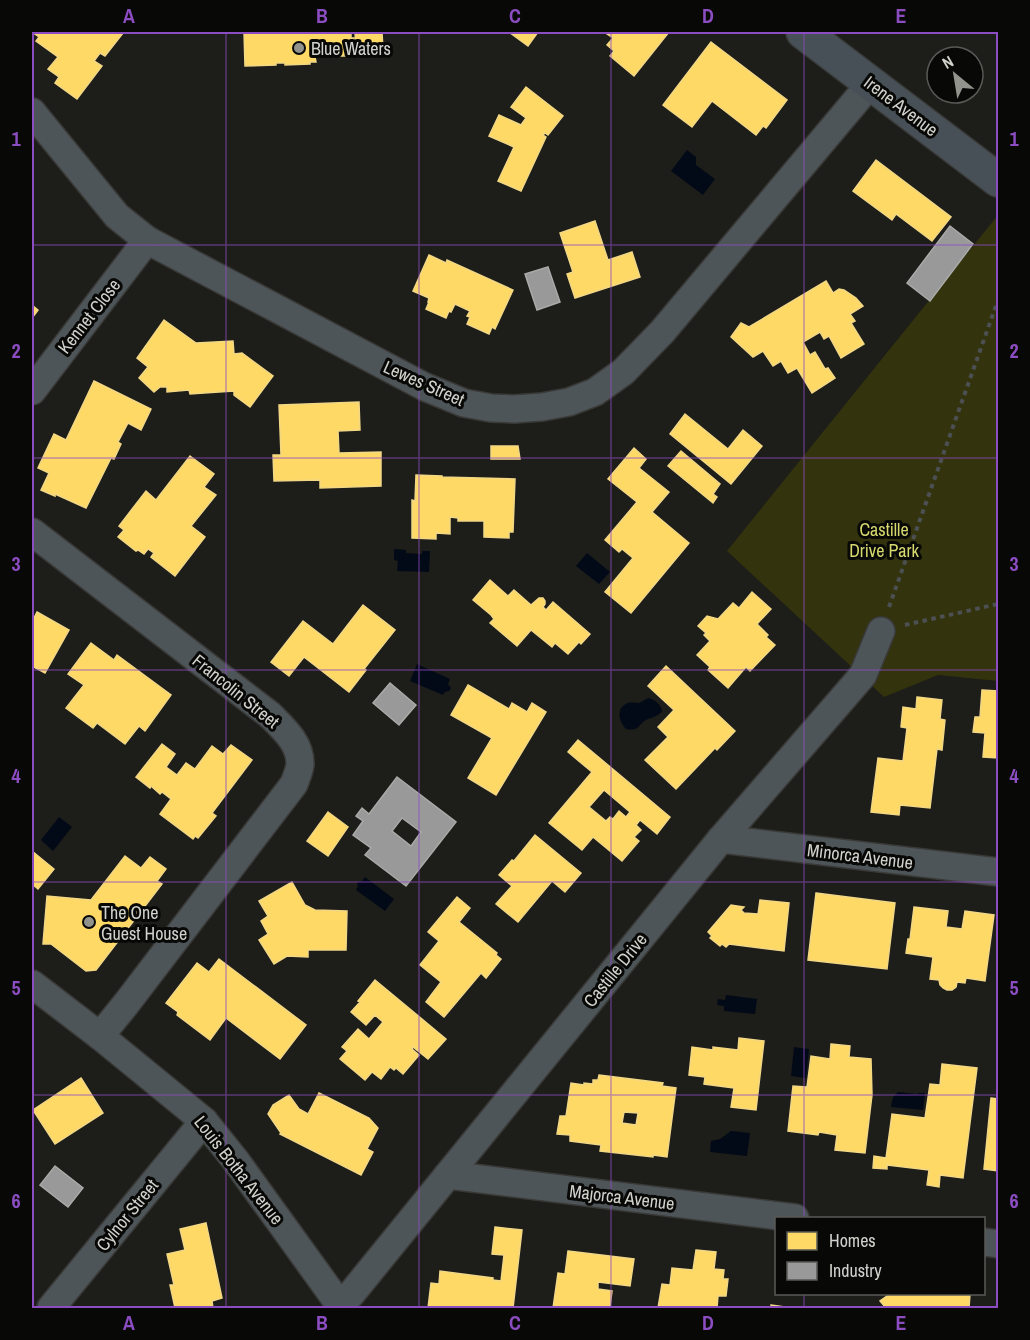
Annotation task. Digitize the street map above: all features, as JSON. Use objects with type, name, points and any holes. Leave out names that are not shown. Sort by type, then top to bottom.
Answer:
[{"type":"street","name":"Irene Avenue","points":[[803,32],[999,180]]},
{"type":"street","name":"Lewes Street","points":[[32,112],[117,216],[147,240],[425,387],[464,403],[514,409],[569,402],[595,393],[623,372],[662,332],[871,83]]},
{"type":"street","name":"Kennet Close","points":[[32,391],[147,240]]},
{"type":"street","name":"Francolin Street","points":[[32,532],[270,715],[289,735],[299,757],[300,767],[294,784],[134,995],[100,1036]]},
{"type":"street","name":"Castille Drive","points":[[341,1307],[721,839],[863,675],[881,631]]},
{"type":"street","name":"Minorca Avenue","points":[[721,839],[999,872]]},
{"type":"street","name":"Louis Botha Avenue","points":[[32,984],[204,1121],[236,1161],[341,1307]]},
{"type":"street","name":"Cylnor Street","points":[[51,1308],[204,1121]]},
{"type":"street","name":"Majorca Avenue","points":[[448,1175],[787,1217]]},
{"type":"path","points":[[881,631],[999,300]]},
{"type":"path","points":[[881,631],[999,604]]},
{"type":"green space","name":"Castille Drive Park","points":[[998,215],[998,681],[938,675],[884,697],[727,551]]},
{"type":"shaded area","points":[[687,150],[696,157],[696,165],[715,179],[703,195],[671,171]]},
{"type":"shaded area","points":[[394,549],[406,550],[406,553],[422,554],[422,551],[430,551],[429,572],[397,571],[398,561],[394,560]]},
{"type":"shaded area","points":[[587,553],[610,572],[599,584],[576,566]]},
{"type":"shaded area","points":[[417,664],[450,679],[449,691],[443,695],[410,681]]},
{"type":"shaded area","points":[[649,698],[658,703],[662,712],[637,728],[626,729],[619,715],[621,708],[628,703],[639,703]]},
{"type":"shaded area","points":[[59,817],[72,827],[53,851],[41,840]]},
{"type":"shaded area","points":[[365,877],[394,899],[385,911],[356,890],[358,882]]},
{"type":"shaded area","points":[[726,995],[757,999],[755,1014],[724,1011],[724,1006],[717,1005],[718,999],[725,1000]]},
{"type":"shaded area","points":[[794,1047],[809,1049],[806,1078],[791,1076]]},
{"type":"shaded area","points":[[898,1092],[925,1093],[923,1110],[891,1107],[893,1097]]},
{"type":"shaded area","points":[[731,1131],[750,1133],[747,1156],[710,1152],[711,1141],[720,1139]]},
{"type":"building: Homes","points":[[32,32],[123,33],[105,56],[100,53],[94,61],[102,66],[77,99],[55,83],[59,77],[48,69],[58,57],[36,41],[39,37]]},
{"type":"building: Homes","name":"Blue Waters","points":[[244,32],[351,32],[351,38],[354,38],[354,56],[341,56],[341,52],[335,52],[335,56],[324,56],[324,53],[319,53],[319,56],[315,57],[316,62],[310,62],[310,64],[276,63],[276,65],[245,66]]},
{"type":"building: Homes","points":[[355,32],[382,32],[383,50],[356,51]]},
{"type":"building: Homes","points":[[509,32],[538,32],[528,46]]},
{"type":"building: Homes","points":[[604,32],[669,32],[634,76],[610,56],[614,51],[607,45],[613,38]]},
{"type":"building: Homes","points":[[711,42],[787,100],[766,128],[763,126],[756,135],[712,101],[692,127],[663,105]]},
{"type":"building: Homes","points":[[526,87],[563,116],[548,135],[545,133],[543,135],[546,137],[521,191],[498,181],[514,147],[489,136],[499,115],[521,125],[526,118],[511,107]]},
{"type":"building: Homes","points":[[876,160],[951,217],[932,241],[896,214],[892,220],[853,191]]},
{"type":"building: Homes","points":[[595,221],[608,260],[632,252],[640,277],[575,298],[567,274],[573,272],[560,233]]},
{"type":"building: Homes","points":[[429,255],[446,263],[447,260],[513,290],[495,329],[492,327],[489,334],[467,324],[470,311],[455,304],[446,318],[426,309],[429,298],[413,291]]},
{"type":"building: Homes","points":[[826,281],[833,293],[839,289],[844,290],[863,306],[850,314],[855,321],[851,323],[864,344],[841,358],[829,336],[824,339],[820,332],[803,342],[810,355],[815,352],[825,369],[828,368],[835,378],[812,393],[797,368],[788,373],[781,361],[773,366],[763,351],[753,357],[731,337],[741,323],[749,327]]},
{"type":"building: Homes","points":[[32,305],[38,310],[32,318]]},
{"type":"building: Homes","points":[[164,320],[196,343],[233,341],[234,354],[242,353],[273,376],[250,407],[234,395],[234,391],[190,394],[189,390],[167,392],[167,387],[160,387],[154,392],[139,378],[148,367],[137,358]]},
{"type":"building: Homes","points":[[94,381],[151,409],[141,430],[128,423],[118,442],[121,444],[114,459],[111,458],[86,508],[41,490],[49,473],[38,468],[54,434],[66,440]]},
{"type":"building: Homes","points":[[359,402],[360,430],[338,431],[339,453],[381,452],[381,486],[320,488],[320,480],[274,481],[273,455],[281,455],[279,405]]},
{"type":"building: Homes","points":[[685,414],[728,449],[743,430],[762,446],[731,484],[670,434]]},
{"type":"building: Homes","points":[[491,446],[518,446],[520,459],[491,459]]},
{"type":"building: Homes","points":[[634,448],[646,459],[639,468],[669,492],[652,512],[689,543],[631,613],[605,592],[633,558],[622,549],[619,552],[605,540],[637,502],[608,479]]},
{"type":"building: Homes","points":[[681,451],[720,484],[713,494],[717,497],[713,503],[668,466]]},
{"type":"building: Homes","points":[[190,456],[214,474],[204,487],[216,495],[191,526],[205,537],[175,576],[151,557],[154,553],[148,549],[144,554],[136,551],[118,537],[124,530],[119,526],[146,491],[156,500]]},
{"type":"building: Homes","points":[[416,475],[515,479],[513,532],[509,532],[509,538],[484,537],[484,521],[458,521],[458,518],[450,517],[450,534],[436,533],[436,539],[412,538],[412,500],[415,501]]},
{"type":"building: Homes","points":[[490,580],[508,596],[514,590],[531,605],[539,598],[543,598],[545,604],[543,607],[546,610],[553,602],[590,634],[568,654],[555,643],[552,647],[531,630],[517,646],[490,623],[494,619],[473,600]]},
{"type":"building: Homes","points":[[752,592],[771,609],[757,624],[775,645],[750,671],[746,667],[728,688],[708,670],[710,667],[697,655],[710,641],[704,635],[706,633],[698,626],[707,616],[718,619],[733,603],[739,608]]},
{"type":"building: Homes","points":[[363,605],[395,630],[349,692],[304,657],[289,676],[271,662],[303,621],[333,644]]},
{"type":"building: Homes","points":[[37,612],[69,630],[45,673],[32,666],[32,622]]},
{"type":"building: Homes","points":[[91,643],[114,660],[117,655],[171,695],[145,731],[139,726],[125,744],[97,723],[93,728],[66,708],[84,685],[68,674]]},
{"type":"building: Homes","points":[[666,666],[735,731],[717,750],[715,748],[676,789],[645,760],[668,737],[658,727],[674,710],[648,686]]},
{"type":"building: Homes","points":[[468,685],[509,709],[512,703],[527,712],[532,703],[546,712],[496,795],[468,778],[492,738],[451,715]]},
{"type":"building: Homes","points":[[982,690],[998,691],[998,758],[983,757],[985,733],[973,732],[975,717],[980,717]]},
{"type":"building: Homes","points":[[917,697],[942,700],[940,719],[945,720],[942,750],[937,749],[930,808],[900,805],[899,815],[871,812],[878,758],[903,761],[907,728],[901,727],[903,707],[916,709]]},
{"type":"building: Homes","points":[[578,740],[670,817],[657,834],[640,820],[636,825],[641,830],[634,837],[639,841],[622,861],[593,837],[582,850],[549,823],[592,772],[568,752]],"holes":[[[604,790],[630,812],[626,817],[619,811],[613,819],[610,817],[606,821],[589,807]]]},
{"type":"building: Homes","points":[[162,744],[175,754],[166,767],[177,775],[186,763],[195,769],[212,746],[223,754],[231,745],[252,760],[212,813],[216,816],[198,838],[195,836],[193,839],[160,814],[171,799],[162,792],[160,794],[151,786],[150,788],[136,777]]},
{"type":"building: Homes","points":[[328,812],[348,827],[328,856],[307,841]]},
{"type":"building: Homes","points":[[535,835],[581,873],[565,892],[552,881],[518,922],[496,904],[512,886],[499,875]]},
{"type":"building: Homes","points":[[32,851],[54,869],[38,889],[32,884]]},
{"type":"building: Homes","name":"The One Guest House","points":[[125,856],[141,868],[150,857],[166,869],[157,881],[162,884],[96,970],[86,971],[51,944],[43,944],[47,896],[91,900]]},
{"type":"building: Homes","points":[[292,882],[305,905],[315,910],[347,911],[346,950],[308,950],[308,957],[287,956],[274,964],[259,940],[268,934],[261,921],[268,916],[259,901]]},
{"type":"building: Homes","points":[[816,893],[895,903],[887,969],[808,960]]},
{"type":"building: Homes","points":[[457,897],[470,908],[459,922],[497,953],[496,955],[501,959],[486,978],[481,973],[444,1017],[426,1002],[441,982],[420,965],[439,941],[428,932]]},
{"type":"building: Homes","points":[[760,900],[789,903],[784,951],[729,944],[726,947],[722,944],[720,946],[710,938],[712,936],[708,932],[731,905],[744,907],[741,910],[744,913],[758,914]]},
{"type":"building: Homes","points":[[914,907],[948,911],[946,927],[962,929],[965,911],[994,915],[985,981],[966,978],[965,983],[957,982],[956,987],[947,990],[940,985],[939,980],[930,979],[933,957],[906,953]]},
{"type":"building: Homes","points":[[219,959],[306,1025],[280,1059],[226,1018],[210,1040],[177,1015],[178,1012],[166,1003],[197,963],[209,972]]},
{"type":"building: Homes","points":[[375,980],[446,1039],[428,1059],[413,1047],[412,1049],[419,1055],[403,1074],[396,1068],[394,1070],[390,1067],[381,1079],[372,1072],[365,1080],[340,1059],[347,1051],[342,1047],[358,1029],[369,1039],[383,1022],[375,1015],[366,1025],[351,1012]]},
{"type":"building: Homes","points":[[739,1038],[764,1041],[756,1110],[731,1107],[734,1088],[704,1084],[705,1077],[689,1075],[692,1047],[738,1050]]},
{"type":"building: Homes","points":[[831,1044],[850,1046],[849,1057],[871,1059],[872,1095],[865,1153],[835,1150],[837,1135],[788,1131],[793,1086],[807,1087],[811,1056],[830,1059]]},
{"type":"building: Homes","points":[[942,1064],[977,1068],[963,1178],[940,1175],[939,1187],[927,1185],[929,1170],[887,1165],[887,1169],[873,1168],[874,1156],[886,1158],[892,1114],[925,1118],[930,1084],[940,1085]]},
{"type":"building: Homes","points":[[599,1075],[663,1083],[662,1086],[676,1088],[667,1157],[600,1151],[601,1145],[570,1141],[570,1135],[557,1134],[560,1116],[566,1116],[571,1083],[593,1084],[593,1080],[598,1080]],"holes":[[[624,1112],[638,1113],[636,1125],[622,1123]]]},
{"type":"building: Homes","points":[[81,1078],[103,1113],[55,1144],[33,1110]]},
{"type":"building: Homes","points":[[319,1093],[369,1118],[378,1128],[367,1149],[373,1152],[361,1175],[280,1134],[268,1114],[273,1105],[289,1095],[299,1109],[308,1114]]},
{"type":"building: Homes","points":[[991,1098],[998,1099],[998,1171],[984,1169]]},
{"type":"building: Homes","points":[[206,1223],[222,1298],[212,1301],[213,1308],[175,1308],[170,1285],[174,1285],[167,1254],[185,1250],[180,1229]]},
{"type":"building: Homes","points":[[495,1227],[522,1230],[513,1308],[428,1308],[431,1283],[439,1284],[440,1271],[501,1281],[504,1255],[492,1254]]},
{"type":"building: Homes","points":[[696,1250],[716,1252],[714,1269],[724,1270],[723,1279],[728,1279],[726,1296],[718,1296],[717,1308],[658,1308],[662,1284],[670,1285],[672,1268],[693,1270]]},
{"type":"building: Homes","points":[[568,1251],[634,1259],[630,1286],[598,1282],[598,1289],[612,1291],[610,1307],[553,1308],[558,1273],[565,1274]]},
{"type":"building: Homes","points":[[889,1295],[970,1295],[969,1308],[886,1308],[880,1301]]},
{"type":"building: Homes","points":[[771,1305],[792,1308],[771,1308]]},
{"type":"building: Industry","points":[[950,226],[973,244],[930,301],[907,283]]},
{"type":"building: Industry","points":[[548,267],[560,302],[537,310],[525,274]]},
{"type":"building: Industry","points":[[390,683],[416,705],[399,725],[373,703]]},
{"type":"building: Industry","points":[[397,777],[456,822],[406,886],[365,855],[371,848],[353,835],[363,821],[356,816],[362,808],[369,814]],"holes":[[[402,818],[421,832],[411,846],[392,831]]]},
{"type":"building: Industry","points":[[55,1166],[83,1188],[68,1207],[40,1185]]},
{"type":"place","name":"Blue Waters","points":[[299,48]]},
{"type":"place","name":"The One Guest House","points":[[89,922]]}]
